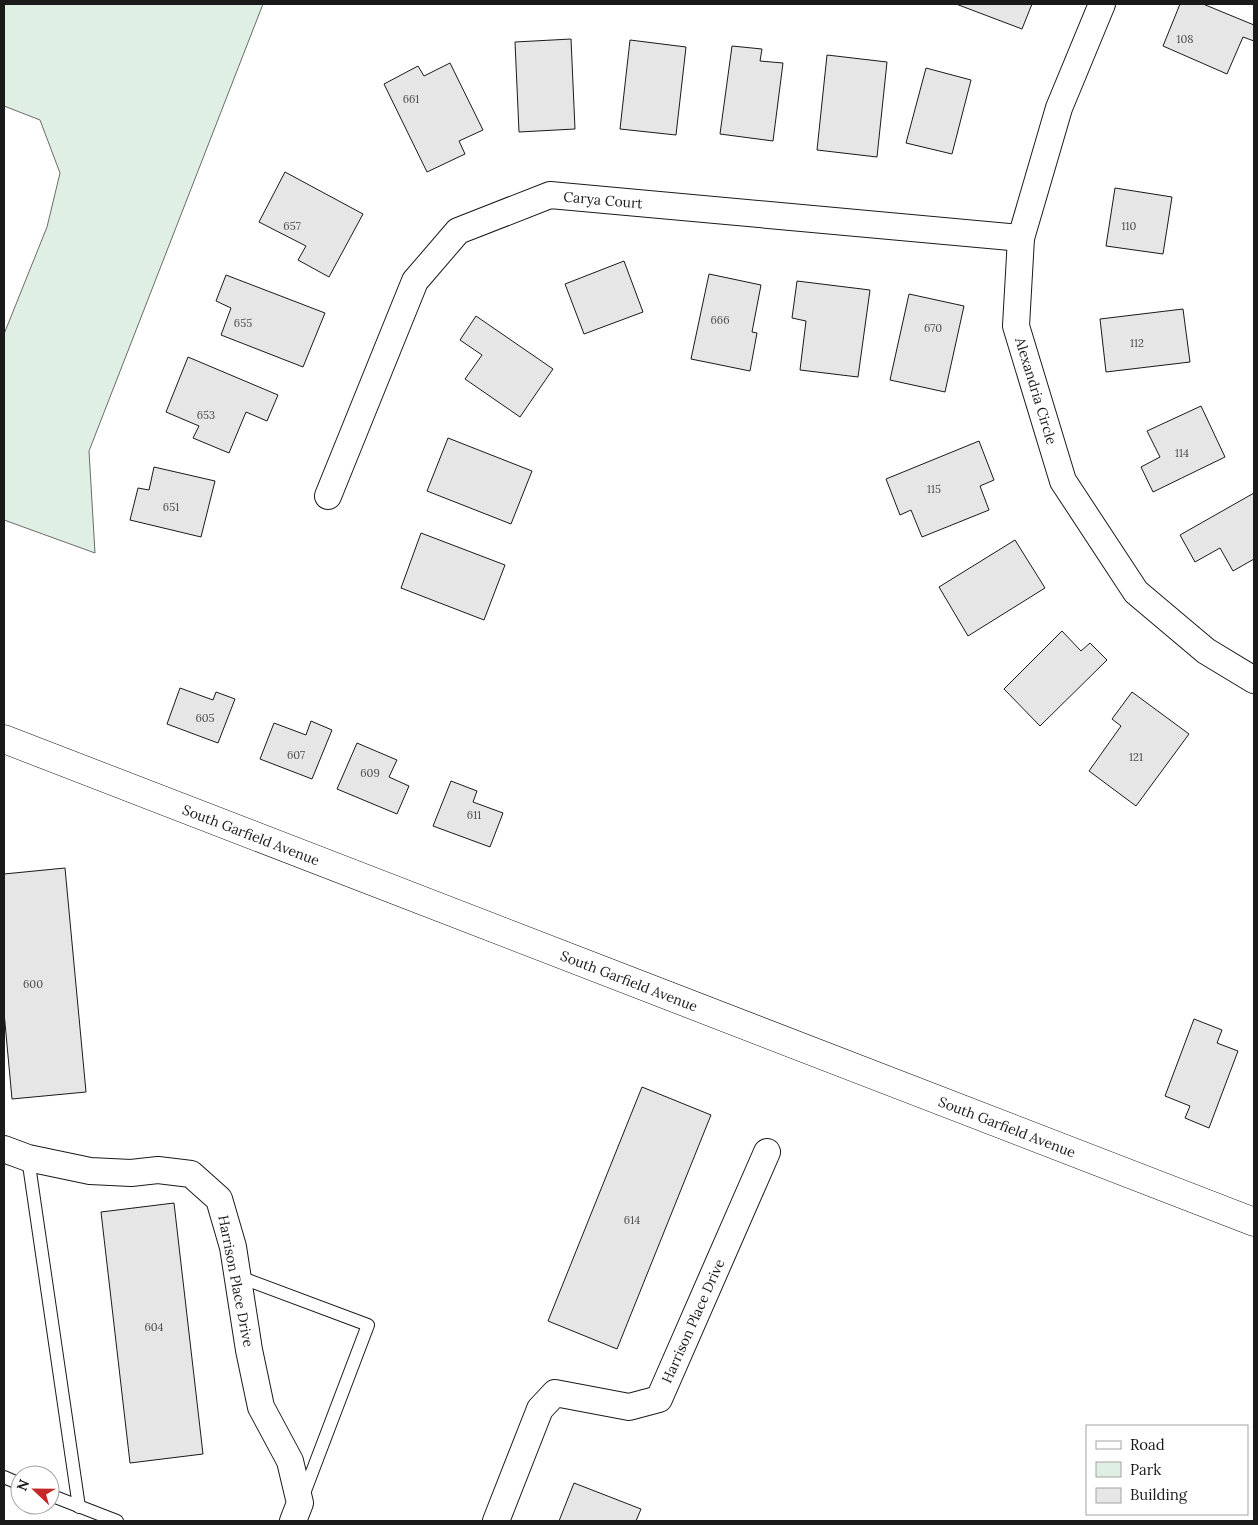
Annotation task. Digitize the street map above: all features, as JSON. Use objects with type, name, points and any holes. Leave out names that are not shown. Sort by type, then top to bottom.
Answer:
[{"type":"street","name":"Alexandria Circle","points":[[1102,4],[1059,108],[1021,238],[1016,326],[1063,481],[1136,592],[1206,651],[1254,680]]},
{"type":"street","name":"Carya Court","points":[[328,496],[415,281],[458,231],[550,195],[1021,238]]},
{"type":"street","name":"South Garfield Avenue","points":[[4,739],[1254,1222]]},
{"type":"street","name":"Harrison Place Drive","points":[[4,1149],[28,1158],[90,1171],[131,1173],[158,1170],[191,1174],[219,1199],[232,1247],[249,1350],[261,1406],[290,1461],[296,1512]]},
{"type":"street","name":"Harrison Place Drive","points":[[496,1521],[540,1409],[555,1393],[629,1408],[659,1399],[767,1152]]},
{"type":"lane","points":[[28,1158],[79,1506]]},
{"type":"lane","points":[[237,1276],[368,1325],[296,1512]]},
{"type":"lane","points":[[60,1499],[117,1521]]},
{"type":"green space","points":[[4,4],[263,4],[89,451],[95,553],[4,520],[4,334],[47,227],[60,173],[40,120],[4,106]]},
{"type":"building","points":[[956,4],[1032,4],[1022,29]]},
{"type":"building","points":[[1180,4],[1203,4],[1254,25],[1254,41],[1243,37],[1227,74],[1163,46]]},
{"type":"building","points":[[571,39],[575,129],[519,132],[515,42]]},
{"type":"building","points":[[630,40],[686,47],[676,135],[620,129]]},
{"type":"building","points":[[732,46],[762,49],[760,61],[783,63],[773,141],[720,134]]},
{"type":"building","points":[[827,55],[887,62],[877,157],[817,150]]},
{"type":"building","points":[[450,63],[483,130],[459,141],[465,154],[427,172],[384,84],[418,66],[424,76]]},
{"type":"building","points":[[926,68],[971,80],[952,154],[906,143]]},
{"type":"building","points":[[285,172],[363,214],[329,277],[298,260],[306,246],[259,222]]},
{"type":"building","points":[[1115,188],[1172,197],[1163,254],[1106,246]]},
{"type":"building","points":[[624,261],[643,312],[584,334],[565,284]]},
{"type":"building","points":[[709,274],[761,285],[752,332],[757,333],[750,371],[691,359]]},
{"type":"building","points":[[226,275],[325,313],[303,367],[221,335],[231,308],[216,301]]},
{"type":"building","points":[[797,281],[870,290],[858,377],[800,370],[806,321],[792,318]]},
{"type":"building","points":[[909,294],[964,306],[945,392],[890,380]]},
{"type":"building","points":[[1183,309],[1190,362],[1106,372],[1100,319]]},
{"type":"building","points":[[476,316],[553,369],[520,417],[465,379],[482,355],[460,340]]},
{"type":"building","points":[[188,357],[278,395],[267,421],[246,412],[229,453],[193,438],[199,426],[166,412]]},
{"type":"building","points":[[1201,406],[1225,457],[1153,492],[1141,467],[1160,457],[1147,431]]},
{"type":"building","points":[[448,438],[532,471],[511,524],[427,491]]},
{"type":"building","points":[[979,441],[994,480],[980,486],[989,510],[922,537],[911,510],[900,515],[886,479]]},
{"type":"building","points":[[154,467],[215,481],[201,537],[130,520],[138,488],[149,490]]},
{"type":"building","points":[[1254,493],[1254,559],[1233,571],[1220,548],[1195,562],[1180,535]]},
{"type":"building","points":[[421,533],[505,565],[484,620],[401,588]]},
{"type":"building","points":[[1015,540],[1045,588],[968,636],[939,587]]},
{"type":"building","points":[[1062,631],[1081,651],[1090,643],[1107,660],[1040,726],[1004,689]]},
{"type":"building","points":[[180,688],[213,700],[216,692],[235,699],[218,743],[167,724]]},
{"type":"building","points":[[1132,692],[1189,734],[1136,806],[1089,771],[1121,726],[1112,719]]},
{"type":"building","points":[[311,721],[332,730],[312,779],[260,759],[274,723],[306,735]]},
{"type":"building","points":[[357,743],[397,760],[389,777],[409,786],[397,814],[337,789]]},
{"type":"building","points":[[451,781],[477,791],[473,802],[503,813],[490,847],[433,826]]},
{"type":"building","points":[[65,868],[86,1092],[12,1099],[4,1012],[4,874]]},
{"type":"building","points":[[1194,1019],[1222,1030],[1217,1043],[1238,1051],[1209,1128],[1185,1118],[1190,1106],[1165,1096]]},
{"type":"building","points":[[642,1087],[711,1115],[617,1349],[548,1321]]},
{"type":"building","points":[[174,1203],[203,1454],[130,1463],[101,1212]]},
{"type":"building","points":[[574,1483],[641,1509],[636,1521],[559,1521]]}]
